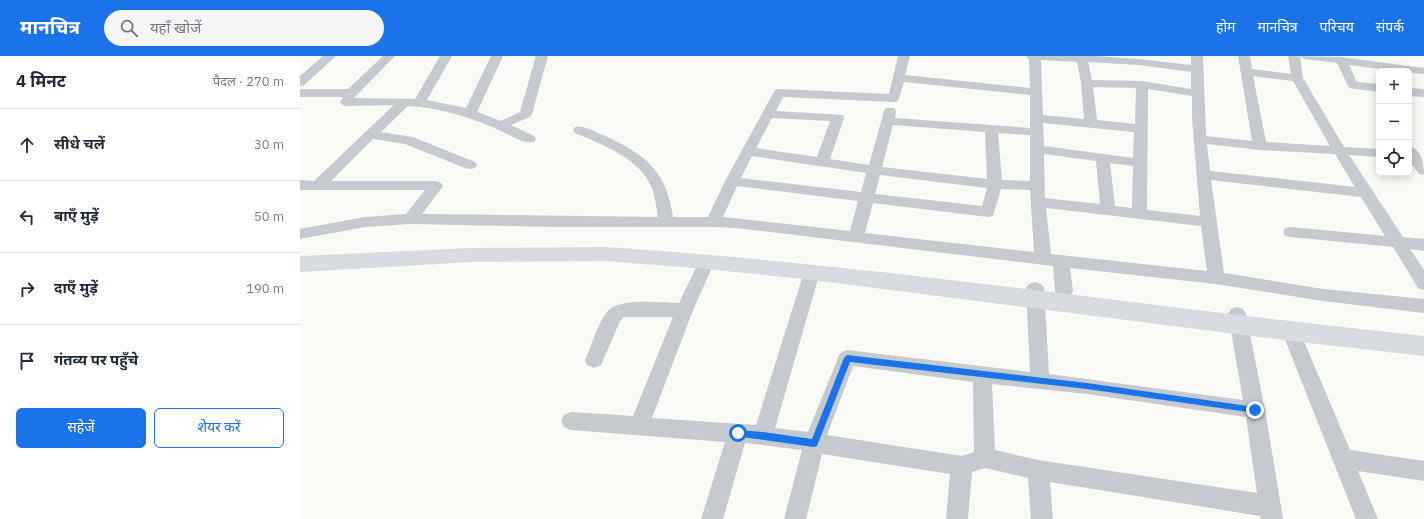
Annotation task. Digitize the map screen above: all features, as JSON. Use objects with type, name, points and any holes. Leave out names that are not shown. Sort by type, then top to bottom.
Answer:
[{"type":"main road","points":[[300,255],[467,246],[610,245],[689,248],[1238,319],[1424,335]]},
{"type":"main road","points":[[300,264],[471,256],[590,254],[706,261],[1036,293],[1064,291],[1238,319],[1291,332],[1424,346]]},
{"type":"street","points":[[300,82],[330,56]]},
{"type":"street","points":[[389,56],[351,93],[346,102],[419,103],[470,113],[502,125],[529,139]]},
{"type":"street","points":[[419,103],[446,56]]},
{"type":"street","points":[[470,113],[497,56]]},
{"type":"street","points":[[502,125],[526,114],[542,56]]},
{"type":"street","points":[[856,238],[904,56]]},
{"type":"street","points":[[1032,56],[1082,60],[1139,59],[1197,62],[1197,93],[1203,175],[1216,278]]},
{"type":"street","points":[[1035,56],[1037,186],[1043,259]]},
{"type":"street","points":[[1244,56],[1260,146]]},
{"type":"street","points":[[1294,56],[1297,78],[1339,150],[1368,193],[1424,284]]},
{"type":"street","points":[[1305,56],[1424,71]]},
{"type":"street","points":[[1082,60],[1087,83],[1090,124]]},
{"type":"street","points":[[1341,60],[1353,85],[1375,91]]},
{"type":"street","points":[[300,67],[317,67]]},
{"type":"street","points":[[1247,72],[1297,78]]},
{"type":"street","points":[[899,78],[1036,92]]},
{"type":"street","points":[[1087,83],[1142,85],[1197,93]]},
{"type":"street","points":[[1139,214],[1142,85]]},
{"type":"street","points":[[1412,92],[1424,93]]},
{"type":"street","points":[[300,93],[351,93]]},
{"type":"street","points":[[713,222],[732,181],[779,93],[894,98]]},
{"type":"street","points":[[318,185],[405,102]]},
{"type":"street","points":[[768,114],[838,118],[822,162]]},
{"type":"street","points":[[1037,118],[1141,129]]},
{"type":"street","points":[[887,121],[1037,132]]},
{"type":"street","points":[[732,181],[988,212],[995,184],[991,129]]},
{"type":"street","points":[[580,130],[612,143],[647,168],[657,182],[662,198],[666,222]]},
{"type":"street","points":[[370,135],[408,140],[470,165]]},
{"type":"street","points":[[1200,139],[1260,146],[1376,153]]},
{"type":"street","points":[[1037,149],[1140,163]]},
{"type":"street","points":[[748,151],[874,170],[995,184],[1037,186]]},
{"type":"street","points":[[1414,154],[1424,171]]},
{"type":"street","points":[[1103,158],[1108,210]]},
{"type":"street","points":[[1203,175],[1368,193]]},
{"type":"street","points":[[300,185],[436,186],[410,219]]},
{"type":"street","points":[[1038,202],[1208,222]]},
{"type":"street","points":[[300,234],[365,222],[410,219],[736,223],[1061,262],[1216,278],[1323,295],[1424,306]]},
{"type":"street","points":[[1291,232],[1398,241],[1424,245]]},
{"type":"street","points":[[638,426],[684,310],[706,261]]},
{"type":"street","points":[[1061,262],[1064,291]]},
{"type":"street","points":[[763,435],[812,272]]},
{"type":"street","points":[[1036,293],[1040,381]]},
{"type":"street","points":[[594,360],[613,317],[618,312],[626,309],[684,310]]},
{"type":"street","points":[[571,421],[763,435],[962,466],[985,458],[1038,470],[1270,513],[1255,410],[1238,319]]},
{"type":"street","points":[[1291,332],[1367,519]]},
{"type":"street","points":[[795,519],[814,444],[847,358],[1087,386],[1255,410]]},
{"type":"street","points":[[982,374],[985,458]]},
{"type":"street","points":[[712,519],[738,433]]},
{"type":"street","points":[[1343,459],[1424,471]]},
{"type":"street","points":[[957,519],[962,466]]},
{"type":"street","points":[[1038,470],[1042,519]]},
{"type":"route","points":[[738,433],[763,435],[814,444],[847,358],[1087,386],[1255,410]]}]
